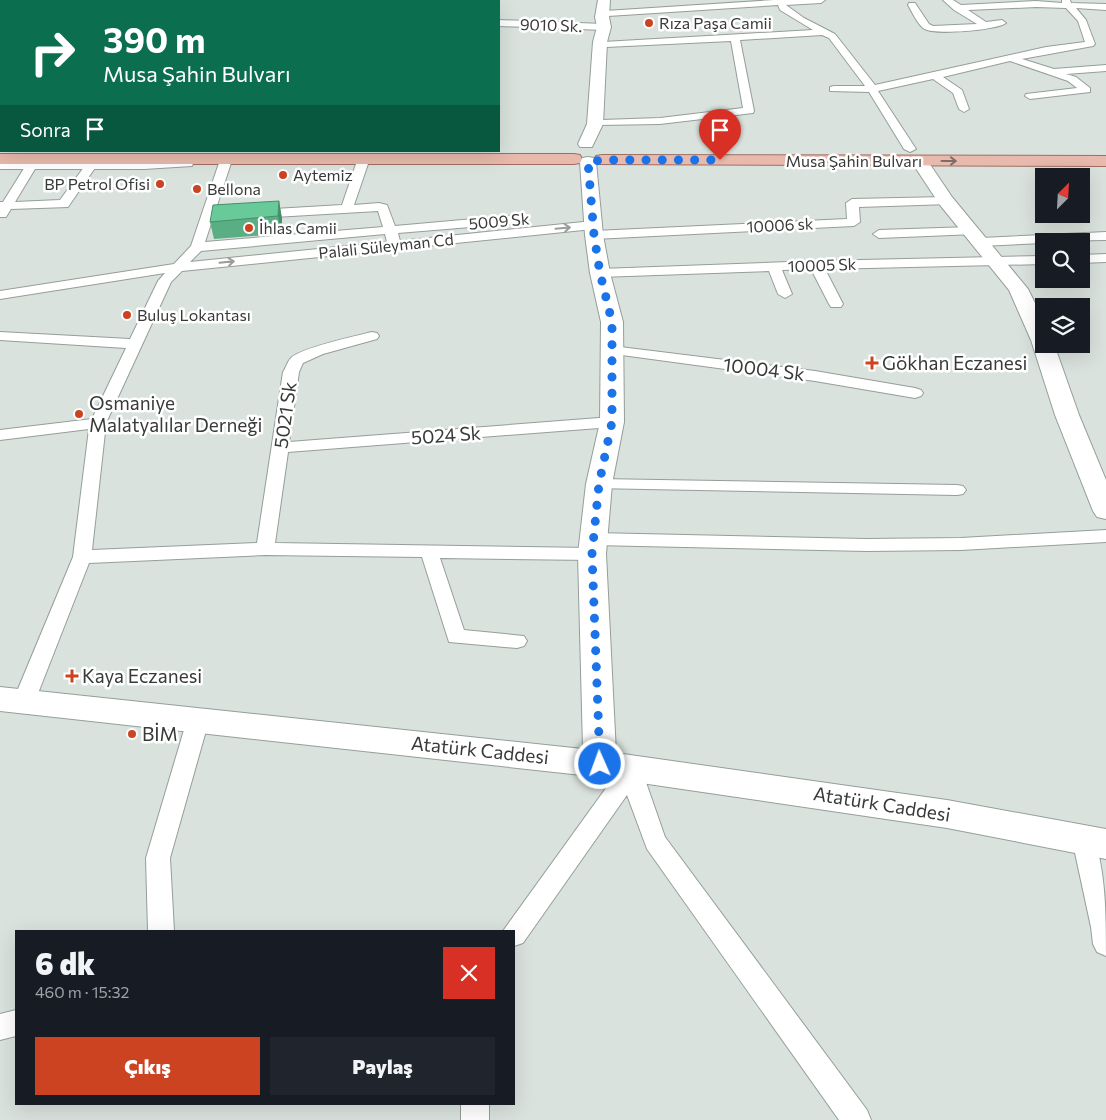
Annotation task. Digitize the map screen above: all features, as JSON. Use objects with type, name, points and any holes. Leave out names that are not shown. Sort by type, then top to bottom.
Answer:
[{"type":"main road","points":[[589,152],[599,136],[606,93],[606,10]]},
{"type":"main road","points":[[606,10],[600,42],[595,124],[589,152],[590,222],[612,322],[612,422],[599,484],[593,547],[620,768]]},
{"type":"main road","name":"Musa Şahin Bulvarı","points":[[914,155],[1106,149]]},
{"type":"main road","name":"Musa Şahin Bulvarı","points":[[500,150],[914,155],[1106,161]]},
{"type":"main road","name":"Musa Şahin Bulvarı","points":[[0,159],[219,160],[589,152]]},
{"type":"main road","points":[[914,155],[946,201],[1018,289],[1042,340],[1067,415],[1106,511]]},
{"type":"main road","points":[[0,164],[90,165],[219,160]]},
{"type":"main road","name":"Atatürk Caddesi","points":[[12,700],[620,768],[947,814],[1095,842]]},
{"type":"street","name":"9010 Sk.","points":[[500,23],[606,10],[821,0]]},
{"type":"street","points":[[947,0],[984,25]]},
{"type":"street","points":[[780,2],[783,8],[828,34],[872,89],[914,155]]},
{"type":"street","points":[[957,8],[1067,2],[1106,7]]},
{"type":"street","points":[[834,89],[872,89],[1046,50],[1092,46],[1082,20],[1067,2]]},
{"type":"street","points":[[912,5],[926,26],[932,29],[982,27],[984,25],[1002,24]]},
{"type":"street","points":[[606,44],[828,34]]},
{"type":"street","points":[[602,123],[660,120],[748,110],[735,38]]},
{"type":"street","points":[[1013,58],[1072,80],[1086,90],[1030,96]]},
{"type":"street","points":[[1053,72],[1106,68]]},
{"type":"street","points":[[935,76],[958,92],[964,109]]},
{"type":"street","points":[[347,208],[364,158]]},
{"type":"street","points":[[12,700],[82,556],[98,423],[166,281],[197,247],[206,218],[219,160]]},
{"type":"street","points":[[0,217],[4,205],[32,164]]},
{"type":"street","points":[[4,205],[64,204],[90,165]]},
{"type":"street","name":"10006 sk","points":[[590,222],[854,222],[852,203],[946,201]]},
{"type":"street","points":[[244,215],[379,207],[384,208],[395,245]]},
{"type":"street","points":[[206,218],[225,216]]},
{"type":"street","name":"5009 Sk","points":[[197,247],[534,218]]},
{"type":"street","name":"Palali Süleyman Cd","points":[[0,295],[179,267],[395,245],[590,222]]},
{"type":"street","points":[[879,234],[976,237],[1106,236]]},
{"type":"street","points":[[1090,259],[1106,258]]},
{"type":"street","name":"10005 Sk","points":[[600,273],[816,265],[1035,260]]},
{"type":"street","points":[[816,265],[836,304]]},
{"type":"street","points":[[774,267],[786,294]]},
{"type":"street","points":[[0,336],[135,344]]},
{"type":"street","name":"5021 Sk","points":[[265,549],[291,372],[297,360],[318,351],[372,336]]},
{"type":"street","name":"10004 Sk","points":[[612,350],[815,376],[915,393]]},
{"type":"street","name":"5024 Sk","points":[[281,448],[612,422]]},
{"type":"street","points":[[0,435],[98,423]]},
{"type":"street","points":[[599,484],[957,490]]},
{"type":"street","points":[[82,556],[265,549],[429,552],[593,547],[961,544],[1106,536]]},
{"type":"street","points":[[429,552],[456,637],[517,641]]},
{"type":"street","points":[[161,930],[158,858],[198,720]]},
{"type":"street","points":[[515,932],[620,768]]},
{"type":"street","points":[[620,768],[655,842],[856,1120]]},
{"type":"street","points":[[1095,842],[1106,944]]},
{"type":"street","points":[[0,1027],[15,1023]]},
{"type":"street","points":[[475,1105],[475,1120]]},
{"type":"building","points":[[279,201],[278,216],[210,222],[213,205]]},
{"type":"place","name":"Rıza Paşa Camii","points":[[649,23]]},
{"type":"place","name":"Aytemiz","points":[[283,175]]},
{"type":"place","name":"BP Petrol Ofisi","points":[[160,184]]},
{"type":"place","name":"Bellona","points":[[197,189]]},
{"type":"place","name":"İhlas Camii","points":[[249,228]]},
{"type":"place","name":"Buluş Lokantası","points":[[127,315]]},
{"type":"place","name":"Gökhan Eczanesi","points":[[872,363]]},
{"type":"place","name":"Osmaniye Malatyalılar Derneği","points":[[79,414]]},
{"type":"place","name":"Kaya Eczanesi","points":[[72,676]]},
{"type":"place","name":"BİM","points":[[132,734]]},
{"type":"route","points":[[600,764],[592,554],[599,484],[612,422],[612,322],[600,273],[594,235],[588,162],[602,160],[720,160]]}]
